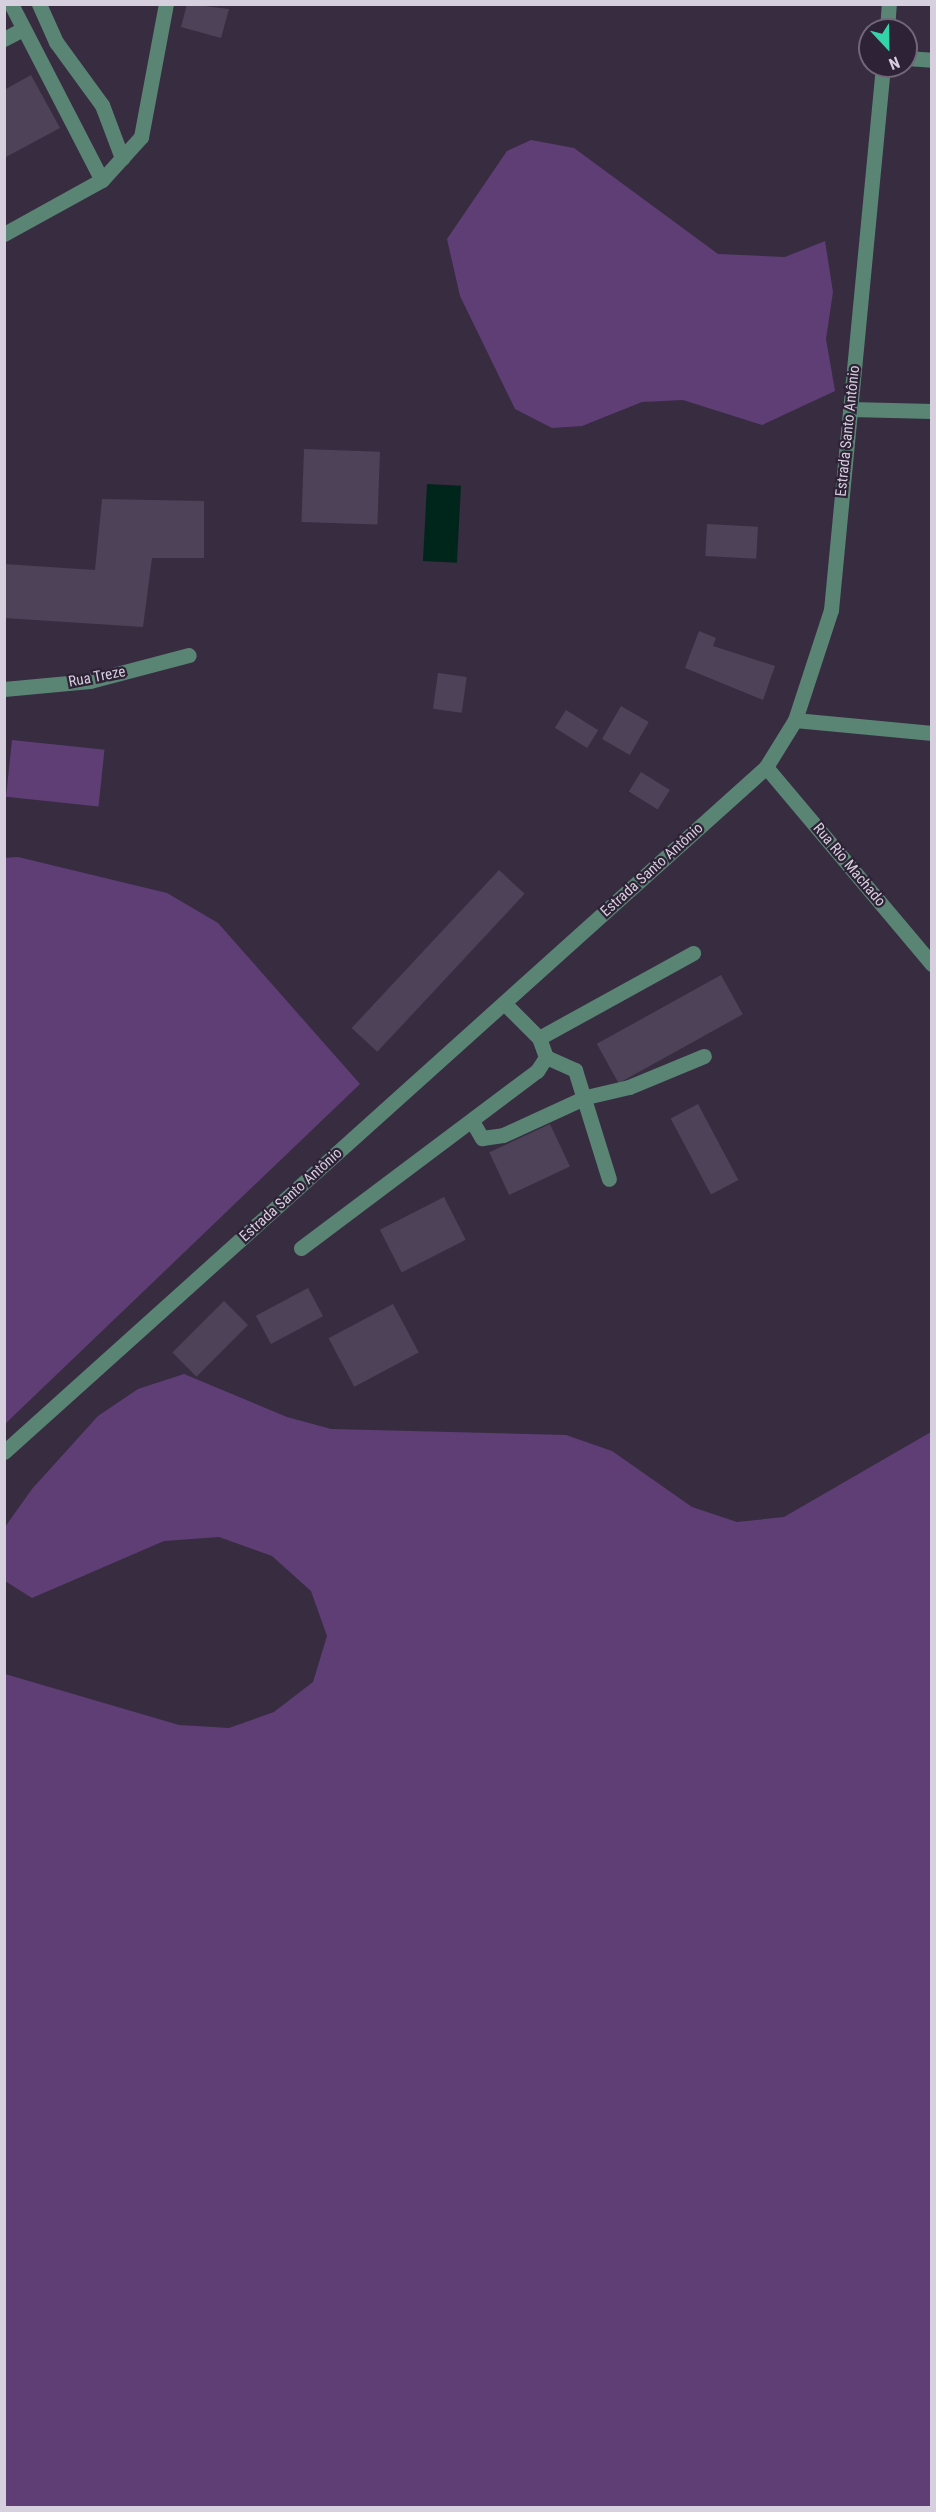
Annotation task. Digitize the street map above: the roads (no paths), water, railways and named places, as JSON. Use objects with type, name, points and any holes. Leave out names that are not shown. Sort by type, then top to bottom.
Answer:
[{"type":"street","points":[[11,4],[102,180]]},
{"type":"street","points":[[39,4],[56,42],[102,105],[122,158]]},
{"type":"street","points":[[4,234],[102,180],[141,138],[166,4]]},
{"type":"street","points":[[4,39],[23,29]]},
{"type":"street","name":"Estrada Santo Antônio","points":[[4,1452],[766,767],[795,720],[831,610],[883,78]]},
{"type":"street","points":[[850,409],[932,411]]},
{"type":"street","name":"Rua Treze","points":[[4,689],[90,681],[189,655]]},
{"type":"street","points":[[795,720],[932,732]]},
{"type":"street","name":"Rua Rio Machado","points":[[766,767],[932,964]]},
{"type":"street","points":[[539,1038],[693,953]]},
{"type":"street","points":[[505,1004],[539,1038],[546,1057],[575,1070],[586,1097],[609,1179]]},
{"type":"street","points":[[472,1121],[487,1139],[586,1097],[629,1087],[704,1056]]},
{"type":"street","points":[[301,1248],[537,1071],[546,1057]]}]
